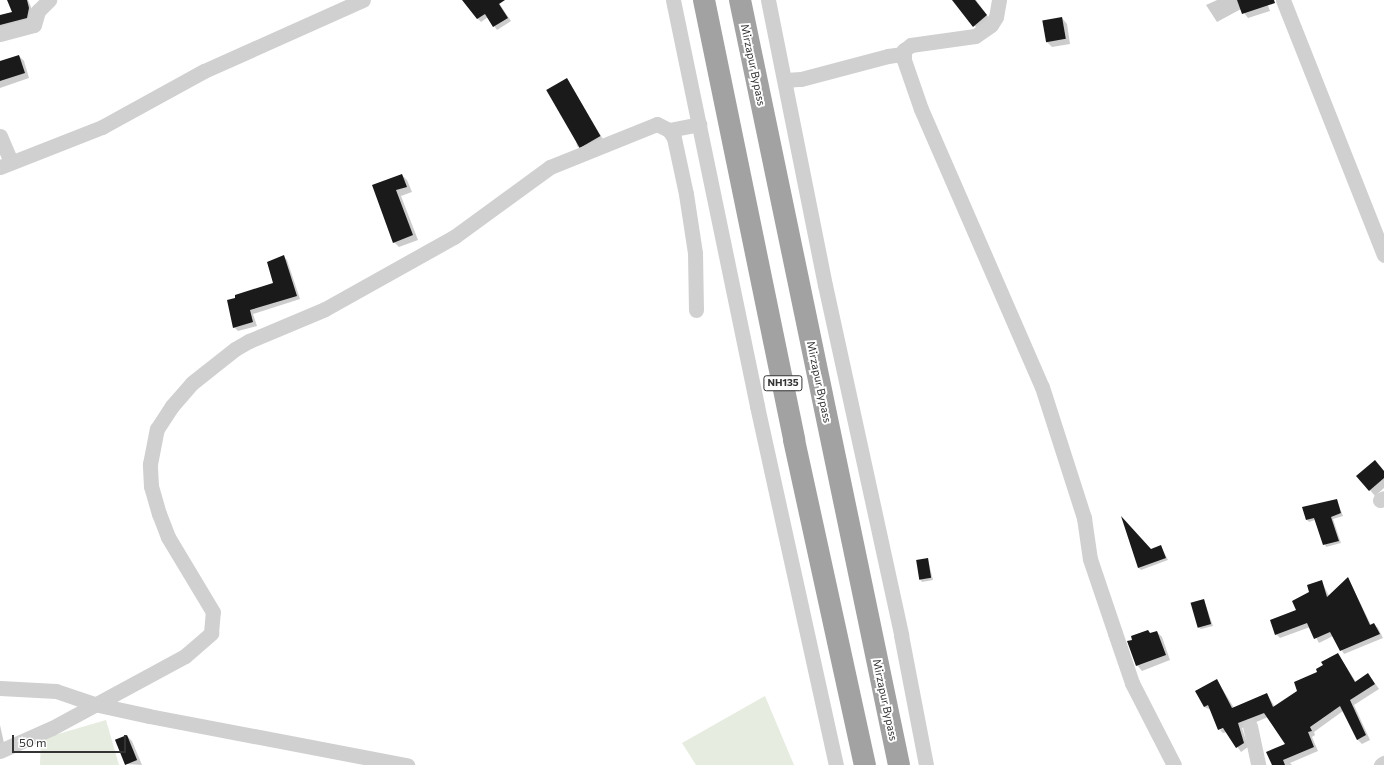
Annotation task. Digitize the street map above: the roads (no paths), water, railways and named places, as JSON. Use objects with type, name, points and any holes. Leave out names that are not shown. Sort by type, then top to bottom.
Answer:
[{"type":"highway","name":"NH135","points":[[704,0],[794,440],[865,765]]},
{"type":"highway","name":"Mirzapur Bypass","points":[[740,0],[898,765]]},
{"type":"street","points":[[0,34],[34,25],[38,11],[49,0]]},
{"type":"street","points":[[0,136],[6,164],[102,127],[204,71],[363,0]]},
{"type":"street","points":[[673,0],[757,406],[836,765]]},
{"type":"street","points":[[768,0],[825,285],[901,635],[926,765]]},
{"type":"street","points":[[785,80],[904,54],[910,45],[976,36],[991,25],[996,17],[999,0]]},
{"type":"street","points":[[1283,0],[1384,255]]},
{"type":"street","points":[[904,54],[921,109],[1042,387],[1084,518],[1090,559],[1132,683],[1174,765]]},
{"type":"street","points":[[0,751],[52,728],[185,656],[211,633],[213,612],[168,537],[151,486],[150,464],[157,429],[192,383],[250,341],[325,309],[454,237],[550,167],[649,125],[657,124],[669,130],[674,138],[686,194],[695,252],[696,310]]},
{"type":"street","points":[[669,130],[699,124]]},
{"type":"street","points":[[0,688],[56,691],[94,704],[269,740],[407,765]]},
{"type":"street","points":[[1250,726],[1258,765]]}]
